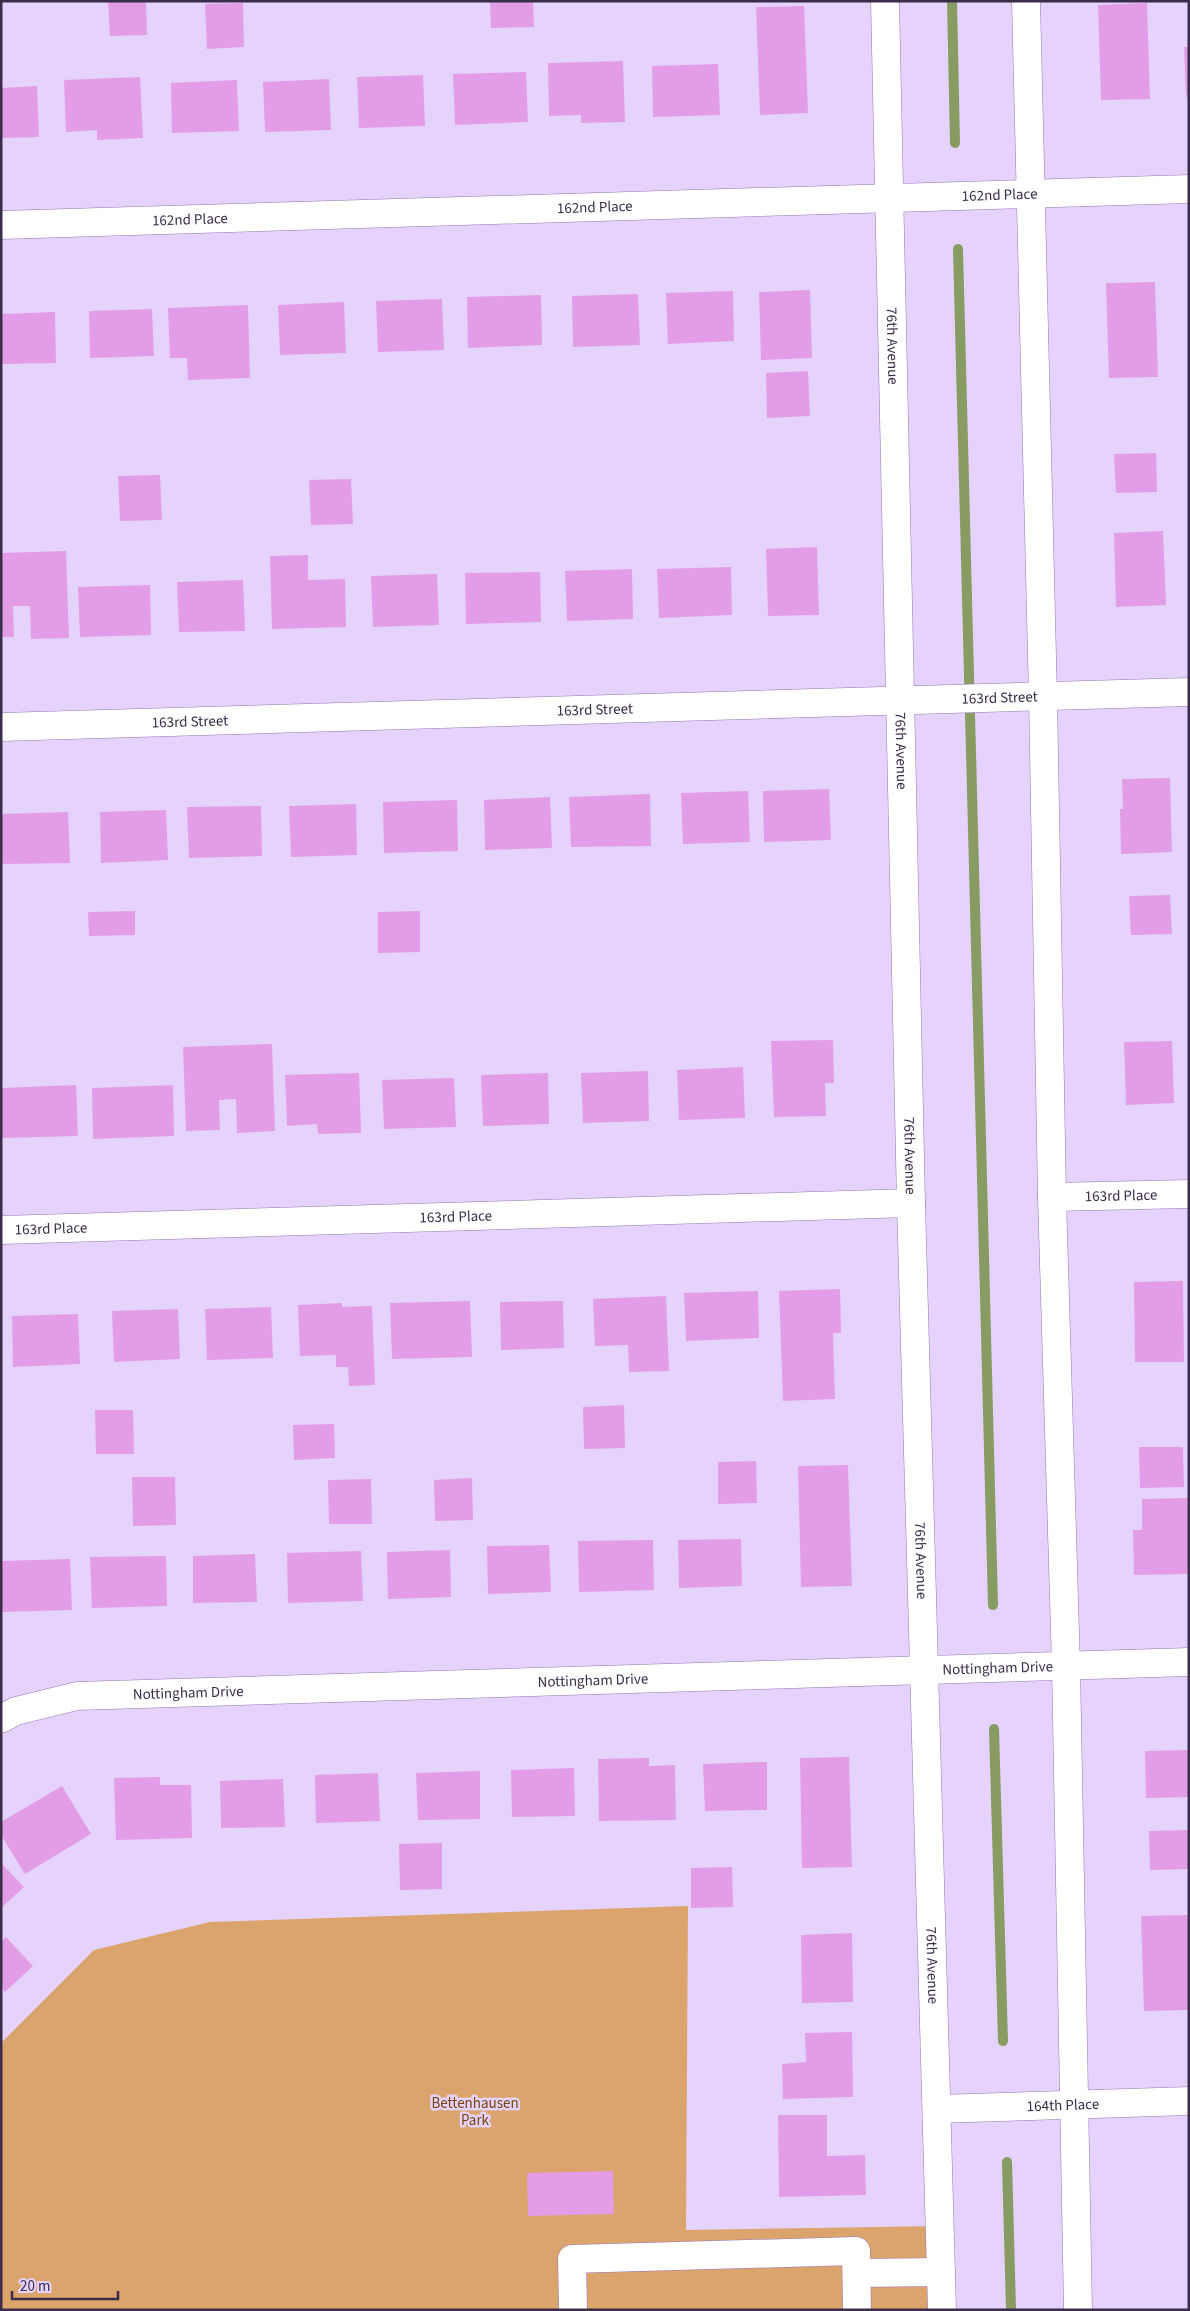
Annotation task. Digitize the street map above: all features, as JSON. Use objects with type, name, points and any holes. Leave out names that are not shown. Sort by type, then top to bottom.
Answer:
[{"type":"street","name":"76th Avenue","points":[[885,1],[888,197],[902,701],[911,1203],[942,2310]]},
{"type":"street","points":[[1026,1],[1043,697],[1052,1198],[1066,1666],[1078,2310]]},
{"type":"street","name":"162nd Place","points":[[1,225],[1189,189]]},
{"type":"street","name":"163rd Street","points":[[1,726],[935,701],[1189,692]]},
{"type":"street","name":"163rd Place","points":[[1052,1198],[1189,1194]]},
{"type":"street","name":"163rd Place","points":[[1,1230],[911,1203]]},
{"type":"street","name":"Nottingham Drive","points":[[1,1719],[16,1711],[77,1696],[1189,1662]]},
{"type":"street","name":"164th Place","points":[[937,2109],[1189,2101]]},
{"type":"street","points":[[574,2310],[572,2259],[856,2251],[857,2310]]},
{"type":"street","points":[[857,2273],[941,2272]]},
{"type":"green space","name":"Bettenhausen Park","points":[[688,1906],[686,2230],[940,2226],[942,2310],[1,2310],[1,2043],[94,1950],[210,1922]]},
{"type":"building","points":[[108,1],[146,1],[147,35],[110,36]]},
{"type":"building","points":[[490,1],[533,1],[534,27],[491,28]]},
{"type":"building","points":[[243,3],[244,47],[207,49],[205,4]]},
{"type":"building","points":[[1147,3],[1150,99],[1101,100],[1098,5]]},
{"type":"building","points":[[804,6],[808,113],[760,115],[756,7]]},
{"type":"building","points":[[1184,47],[1189,47],[1189,97],[1186,97]]},
{"type":"building","points":[[623,61],[625,122],[581,123],[581,115],[549,116],[548,63]]},
{"type":"building","points":[[718,64],[720,115],[653,117],[652,66]]},
{"type":"building","points":[[526,72],[528,122],[455,125],[453,74]]},
{"type":"building","points":[[423,75],[425,126],[359,128],[357,77]]},
{"type":"building","points":[[140,77],[143,138],[97,140],[97,130],[66,132],[64,80]]},
{"type":"building","points":[[329,79],[331,130],[265,132],[263,82]]},
{"type":"building","points":[[237,80],[239,131],[172,133],[171,83]]},
{"type":"building","points":[[37,86],[39,137],[1,138],[1,88]]},
{"type":"building","points":[[1155,282],[1158,377],[1109,378],[1106,283]]},
{"type":"building","points":[[810,290],[812,358],[761,360],[759,292]]},
{"type":"building","points":[[733,291],[734,341],[668,344],[666,293]]},
{"type":"building","points":[[638,294],[640,345],[573,347],[572,296]]},
{"type":"building","points":[[541,295],[542,345],[468,348],[467,297]]},
{"type":"building","points":[[442,299],[444,350],[378,352],[376,301]]},
{"type":"building","points":[[344,302],[346,353],[280,355],[278,305]]},
{"type":"building","points":[[248,305],[250,378],[188,380],[187,358],[170,358],[168,308]]},
{"type":"building","points":[[152,309],[154,356],[90,358],[89,311]]},
{"type":"building","points":[[55,312],[56,363],[1,364],[1,314]]},
{"type":"building","points":[[808,371],[810,416],[767,418],[766,373]]},
{"type":"building","points":[[1156,453],[1157,492],[1116,493],[1114,454]]},
{"type":"building","points":[[160,475],[162,520],[120,521],[118,476]]},
{"type":"building","points":[[351,479],[353,524],[311,525],[309,480]]},
{"type":"building","points":[[1163,531],[1166,605],[1116,607],[1114,533]]},
{"type":"building","points":[[817,547],[819,615],[768,616],[766,549]]},
{"type":"building","points":[[66,551],[69,638],[31,639],[30,606],[13,606],[14,637],[1,637],[1,553]]},
{"type":"building","points":[[308,555],[308,580],[345,579],[346,627],[272,629],[270,556]]},
{"type":"building","points":[[731,567],[732,615],[659,618],[657,569]]},
{"type":"building","points":[[632,569],[633,619],[567,621],[565,571]]},
{"type":"building","points":[[540,572],[541,622],[466,624],[465,573]]},
{"type":"building","points":[[437,574],[439,625],[373,627],[371,576]]},
{"type":"building","points":[[243,580],[245,631],[179,632],[177,582]]},
{"type":"building","points":[[150,585],[151,635],[80,637],[78,587]]},
{"type":"building","points":[[1170,778],[1172,852],[1121,854],[1120,809],[1123,809],[1122,779]]},
{"type":"building","points":[[829,789],[831,840],[764,842],[763,791]]},
{"type":"building","points":[[748,791],[750,842],[683,844],[681,793]]},
{"type":"building","points":[[650,794],[651,846],[571,847],[569,797]]},
{"type":"building","points":[[550,797],[552,848],[485,850],[484,800]]},
{"type":"building","points":[[457,800],[458,851],[384,853],[383,802]]},
{"type":"building","points":[[356,804],[357,855],[291,857],[289,806]]},
{"type":"building","points":[[261,806],[262,856],[189,858],[187,807]]},
{"type":"building","points":[[166,810],[168,860],[101,863],[100,812]]},
{"type":"building","points":[[68,812],[70,863],[1,864],[1,814]]},
{"type":"building","points":[[1170,895],[1172,934],[1131,935],[1129,896]]},
{"type":"building","points":[[135,911],[135,935],[89,936],[88,912]]},
{"type":"building","points":[[420,911],[420,952],[378,953],[378,912]]},
{"type":"building","points":[[833,1040],[834,1083],[825,1083],[826,1116],[774,1117],[771,1041]]},
{"type":"building","points":[[1172,1041],[1174,1103],[1126,1105],[1124,1042]]},
{"type":"building","points":[[272,1044],[275,1131],[237,1133],[236,1099],[219,1100],[220,1130],[186,1131],[183,1047]]},
{"type":"building","points":[[743,1067],[745,1118],[679,1120],[677,1070]]},
{"type":"building","points":[[648,1071],[649,1121],[583,1123],[581,1073]]},
{"type":"building","points":[[359,1073],[361,1133],[318,1134],[317,1124],[287,1126],[285,1075]]},
{"type":"building","points":[[548,1073],[549,1124],[483,1126],[481,1075]]},
{"type":"building","points":[[454,1078],[456,1127],[384,1129],[382,1080]]},
{"type":"building","points":[[76,1085],[78,1136],[1,1138],[1,1088]]},
{"type":"building","points":[[173,1085],[174,1136],[93,1139],[92,1088]]},
{"type":"building","points":[[1183,1281],[1184,1362],[1135,1362],[1134,1282]]},
{"type":"building","points":[[840,1289],[841,1333],[833,1333],[835,1399],[783,1401],[779,1291]]},
{"type":"building","points":[[758,1291],[759,1338],[686,1341],[684,1293]]},
{"type":"building","points":[[666,1296],[669,1371],[629,1372],[628,1345],[595,1346],[593,1299]]},
{"type":"building","points":[[470,1301],[472,1357],[392,1359],[390,1303]]},
{"type":"building","points":[[563,1301],[564,1348],[501,1350],[500,1302]]},
{"type":"building","points":[[342,1303],[342,1307],[372,1306],[375,1385],[349,1386],[348,1367],[336,1367],[336,1355],[300,1356],[298,1305]]},
{"type":"building","points":[[271,1307],[273,1358],[207,1360],[205,1309]]},
{"type":"building","points":[[178,1309],[180,1359],[114,1362],[112,1311]]},
{"type":"building","points":[[78,1314],[80,1364],[13,1367],[12,1316]]},
{"type":"building","points":[[624,1405],[625,1448],[584,1449],[583,1407]]},
{"type":"building","points":[[95,1410],[133,1410],[134,1454],[96,1454]]},
{"type":"building","points":[[334,1424],[335,1458],[294,1460],[293,1425]]},
{"type":"building","points":[[1139,1447],[1183,1447],[1184,1487],[1140,1488]]},
{"type":"building","points":[[756,1461],[757,1503],[718,1504],[718,1462]]},
{"type":"building","points":[[848,1465],[852,1586],[801,1587],[798,1466]]},
{"type":"building","points":[[132,1477],[175,1477],[176,1525],[133,1526]]},
{"type":"building","points":[[472,1478],[473,1520],[435,1521],[434,1480]]},
{"type":"building","points":[[371,1479],[372,1524],[329,1524],[328,1480]]},
{"type":"building","points":[[1189,1498],[1189,1574],[1134,1575],[1133,1530],[1142,1530],[1142,1499]]},
{"type":"building","points":[[741,1539],[742,1586],[679,1588],[678,1540]]},
{"type":"building","points":[[653,1540],[654,1590],[579,1592],[578,1541]]},
{"type":"building","points":[[549,1545],[551,1592],[488,1594],[487,1546]]},
{"type":"building","points":[[450,1550],[451,1597],[388,1599],[387,1552]]},
{"type":"building","points":[[361,1551],[363,1601],[288,1603],[287,1553]]},
{"type":"building","points":[[255,1554],[257,1602],[193,1603],[193,1556]]},
{"type":"building","points":[[166,1556],[167,1606],[92,1608],[90,1557]]},
{"type":"building","points":[[70,1559],[72,1610],[1,1612],[1,1561]]},
{"type":"building","points":[[1189,1750],[1189,1797],[1146,1798],[1145,1751]]},
{"type":"building","points":[[849,1757],[852,1867],[802,1868],[800,1758]]},
{"type":"building","points":[[649,1758],[649,1766],[675,1765],[676,1820],[599,1821],[598,1759]]},
{"type":"building","points":[[767,1762],[767,1810],[705,1811],[703,1764]]},
{"type":"building","points":[[574,1768],[575,1816],[512,1817],[511,1770]]},
{"type":"building","points":[[480,1771],[480,1819],[418,1820],[416,1773]]},
{"type":"building","points":[[378,1773],[380,1821],[316,1823],[315,1775]]},
{"type":"building","points":[[160,1777],[160,1785],[191,1785],[192,1838],[116,1840],[114,1778]]},
{"type":"building","points":[[283,1779],[285,1827],[221,1828],[220,1781]]},
{"type":"building","points":[[62,1786],[91,1834],[25,1874],[1,1835],[1,1822]]},
{"type":"building","points":[[1189,1830],[1189,1869],[1150,1870],[1149,1831]]},
{"type":"building","points":[[442,1843],[442,1889],[400,1890],[399,1844]]},
{"type":"building","points":[[1,1863],[24,1887],[1,1908]]},
{"type":"building","points":[[732,1867],[733,1907],[691,1908],[691,1868]]},
{"type":"building","points":[[1189,1915],[1189,2010],[1144,2011],[1141,1916]]},
{"type":"building","points":[[852,1933],[853,2002],[802,2003],[801,1935]]},
{"type":"building","points":[[6,1937],[33,1966],[5,1992],[1,1987],[1,1942]]},
{"type":"building","points":[[852,2032],[853,2097],[783,2099],[782,2064],[806,2062],[805,2033]]},
{"type":"building","points":[[778,2115],[827,2115],[827,2156],[865,2155],[866,2195],[779,2197]]},
{"type":"building","points":[[613,2171],[614,2214],[528,2216],[527,2173]]},
{"type":"waterway","points":[[952,1],[955,143]]},
{"type":"waterway","points":[[958,249],[993,1605]]},
{"type":"waterway","points":[[994,1729],[1003,2041]]},
{"type":"waterway","points":[[1007,2162],[1011,2310]]}]
